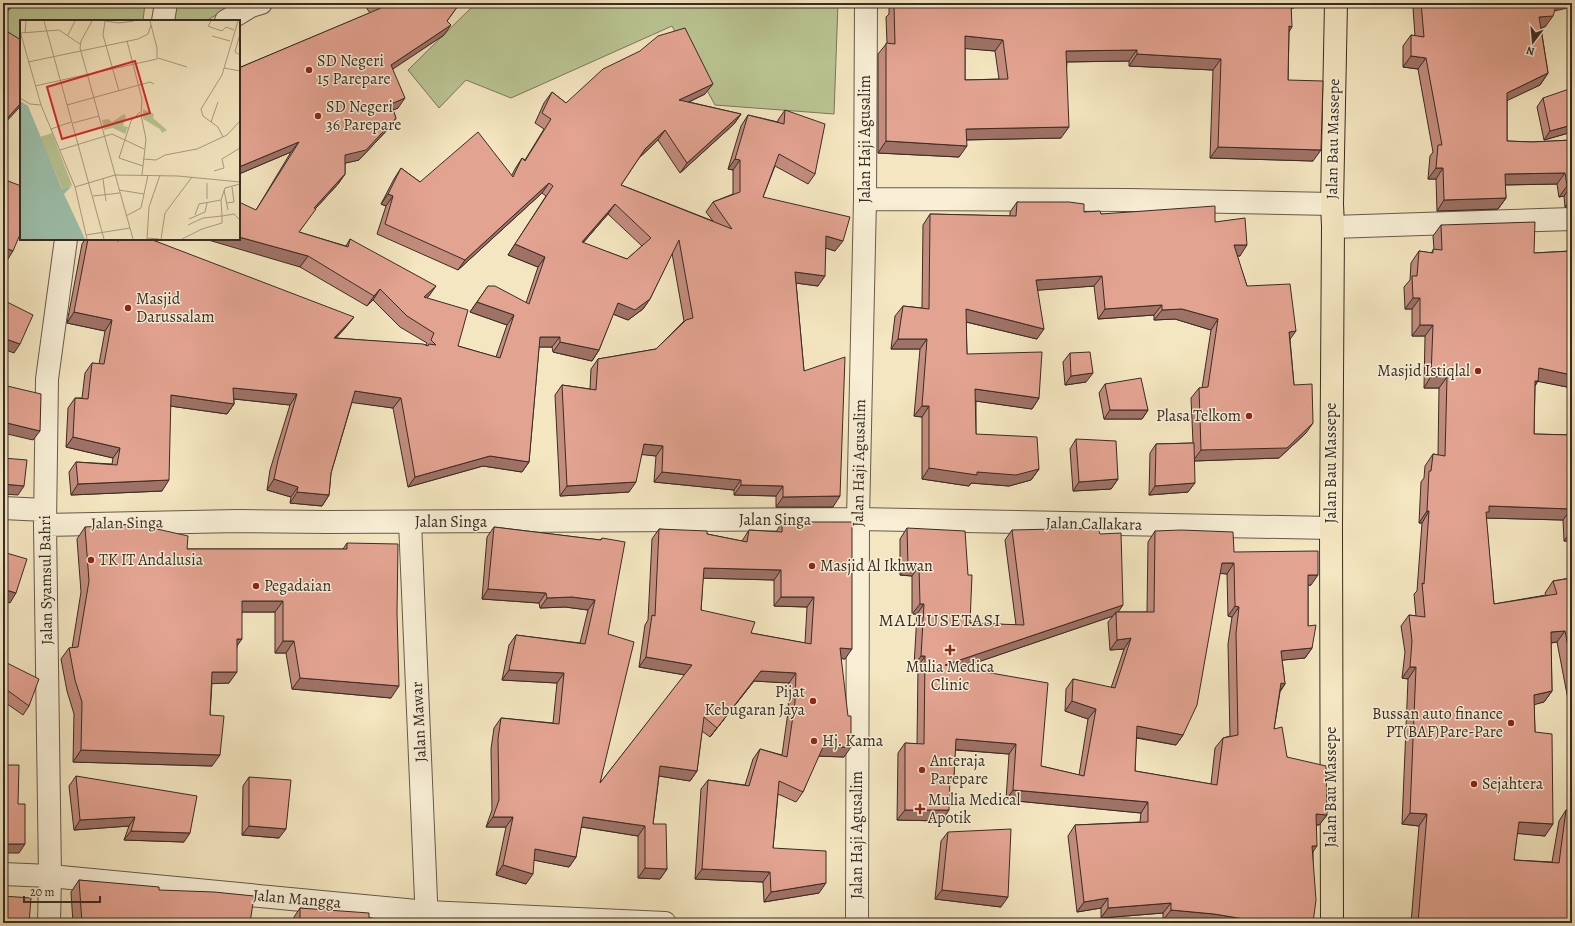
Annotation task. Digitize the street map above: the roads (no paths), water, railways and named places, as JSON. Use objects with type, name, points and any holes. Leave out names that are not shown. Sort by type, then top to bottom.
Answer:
[{"type":"highway","name":"Jalan Bau Massepe","points":[[1332,923],[1332,204],[1336,3]]},
{"type":"street","points":[[163,20],[166,3]]},
{"type":"street","name":"Jalan Haji Agusalim","points":[[857,923],[858,519],[865,199],[866,3]]},
{"type":"street","points":[[228,20],[254,4]]},
{"type":"street","points":[[865,199],[1122,200],[1332,204]]},
{"type":"street","points":[[1333,227],[1572,220]]},
{"type":"street","name":"Jalan Syamsul Bahri","points":[[49,923],[50,876],[45,518],[47,379],[66,240]]},
{"type":"street","name":"Jalan Singa","points":[[3,508],[45,518],[238,521],[410,522],[858,519]]},
{"type":"street","name":"Jalan Callakara","points":[[858,519],[1331,528]]},
{"type":"street","name":"Jalan Mawar","points":[[410,522],[427,918]]},
{"type":"street","name":"Jalan Mangga","points":[[3,874],[50,876],[427,918],[665,923]]},
{"type":"place","name":"SD Negeri 15 Parepare","points":[[309,70]]},
{"type":"place","name":"SD Negeri 36 Parepare","points":[[318,116]]},
{"type":"place","name":"Masjid Darussalam","points":[[128,308]]},
{"type":"place","name":"Masjid Istiqlal","points":[[1478,371]]},
{"type":"place","name":"Plasa Telkom","points":[[1249,416]]},
{"type":"place","name":"TK IT Andalusia","points":[[91,560]]},
{"type":"place","name":"Masjid Al Ikhwan","points":[[812,566]]},
{"type":"place","name":"Pegadaian","points":[[256,586]]},
{"type":"place","name":"Mulia Medica Clinic","points":[[950,650]]},
{"type":"place","name":"Pijat Kebugaran Jaya","points":[[813,701]]},
{"type":"place","name":"Bussan auto finance PT(BAF)Pare-Pare","points":[[1511,723]]},
{"type":"place","name":"Hj. Kama","points":[[814,741]]},
{"type":"place","name":"Anteraja Parepare","points":[[922,770]]},
{"type":"place","name":"Sejahtera","points":[[1474,784]]},
{"type":"place","name":"Mulia Medical Apotik","points":[[920,809]]},
{"type":"district","name":"MALLUSETASI","points":[[940,620]]}]
